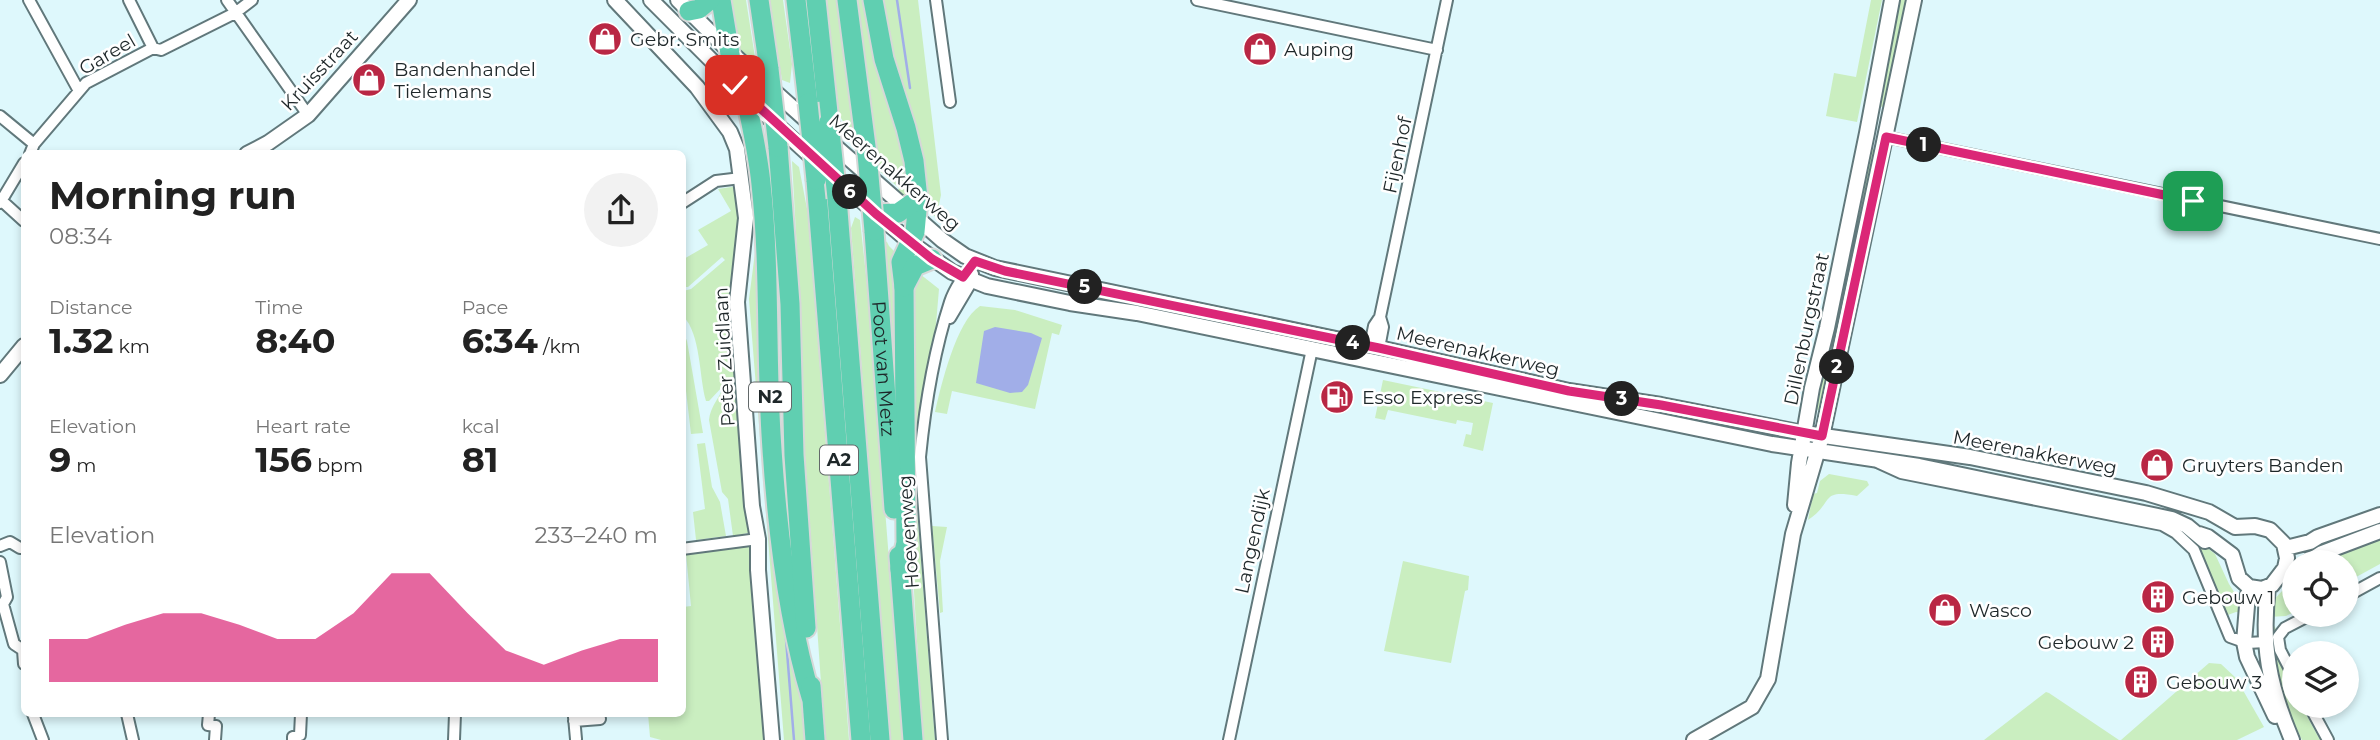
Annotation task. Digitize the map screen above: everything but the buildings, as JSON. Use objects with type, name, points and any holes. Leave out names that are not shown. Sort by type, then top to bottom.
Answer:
[{"type":"highway","points":[[684,6],[703,7],[709,0]]},
{"type":"highway","points":[[721,0],[729,51],[740,89],[768,77]]},
{"type":"highway","name":"N2","points":[[759,0],[778,147],[790,304],[794,455],[815,740]]},
{"type":"highway","name":"A2","points":[[796,0],[816,180],[862,740]]},
{"type":"highway","name":"Poot van Metz","points":[[816,0],[837,198],[880,740]]},
{"type":"highway","name":"Poot van Metz","points":[[847,0],[875,223],[912,740]]},
{"type":"highway","points":[[873,0],[884,59],[914,161],[915,232],[901,262],[904,287],[906,543],[900,569]]},
{"type":"highway","name":"N2","points":[[740,89],[757,153],[763,208],[769,293],[771,432],[779,520],[801,663],[811,697]]},
{"type":"highway","points":[[875,223],[914,209]]},
{"type":"highway","points":[[904,287],[915,267],[932,259]]},
{"type":"main road","name":"Kruisstraat","points":[[255,150],[308,115],[410,0]]},
{"type":"main road","name":"Peter Zuidlaan","points":[[615,0],[685,73],[724,123],[737,149],[746,226],[737,302],[752,506],[749,517],[754,540],[752,558],[758,570],[772,740]]},
{"type":"main road","name":"Meerenakkerweg","points":[[651,0],[875,223],[967,279],[1070,303],[1137,313],[1801,449],[1919,466],[2172,519],[2208,537],[2228,556]]},
{"type":"main road","name":"Dillenburgstraat","points":[[1694,740],[1752,707],[1768,679],[1793,534],[1801,449],[1892,0]]},
{"type":"main road","name":"Dillenburgstraat","points":[[1793,534],[1822,436],[1914,0]]},
{"type":"main road","name":"Meerenakkerweg","points":[[684,6],[729,51],[768,77],[914,209],[948,245],[975,261],[1005,271],[1374,347],[1569,391],[1661,405],[1822,436],[1970,457],[2146,493],[2215,515],[2243,532]]},
{"type":"main road","points":[[1867,133],[1886,137]]},
{"type":"main road","points":[[0,375],[21,350]]},
{"type":"main road","points":[[2300,550],[2318,537],[2380,515]]},
{"type":"main road","points":[[2330,550],[2380,531]]},
{"type":"main road","points":[[2282,551],[2264,535],[2243,532],[2228,556],[2232,581],[2248,594],[2282,586]]},
{"type":"main road","points":[[2228,556],[2233,557],[2241,582],[2267,591]]},
{"type":"main road","points":[[2267,591],[2264,619],[2270,676],[2292,739]]},
{"type":"main road","points":[[2248,594],[2244,642],[2247,657],[2276,717],[2292,739]]},
{"type":"street","name":"Gareel","points":[[29,0],[79,91]]},
{"type":"street","name":"Gareel","points":[[129,0],[153,48]]},
{"type":"street","points":[[226,0],[308,115]]},
{"type":"street","name":"Gareel","points":[[0,116],[32,149],[86,83],[153,48],[161,50],[236,13],[252,0]]},
{"type":"street","points":[[936,0],[950,102]]},
{"type":"street","points":[[1197,0],[1437,50]]},
{"type":"street","name":"Fijenhof","points":[[1374,347],[1383,327],[1381,317],[1447,0]]},
{"type":"street","points":[[1886,137],[2380,239]]},
{"type":"street","points":[[21,168],[1,202],[21,219]]},
{"type":"street","points":[[686,200],[716,181],[741,178]]},
{"type":"street","name":"Hoevenweg","points":[[942,740],[920,457],[923,429],[950,300],[967,279],[975,261]]},
{"type":"street","name":"Langendijk","points":[[1229,740],[1312,349]]},
{"type":"street","name":"Meerenakkerweg","points":[[1870,459],[1901,473],[2162,525],[2176,533],[2194,550],[2227,634],[2244,642]]},
{"type":"street","points":[[686,548],[754,540]]},
{"type":"street","points":[[0,546],[9,542],[21,548]]},
{"type":"street","points":[[0,562],[7,597],[3,604],[14,644],[21,649]]},
{"type":"street","points":[[2359,589],[2380,578]]},
{"type":"street","points":[[2282,651],[2278,636],[2287,627]]},
{"type":"street","points":[[2244,642],[2266,642]]},
{"type":"street","points":[[34,717],[43,740]]},
{"type":"street","points":[[128,717],[133,740]]},
{"type":"street","points":[[209,717],[208,725],[216,726],[215,740]]},
{"type":"street","points":[[293,740],[293,737],[300,735],[302,717]]},
{"type":"street","points":[[454,740],[455,717]]},
{"type":"street","points":[[576,739],[574,718],[600,717]]},
{"type":"street","points":[[2316,718],[2328,740]]},
{"type":"green space","points":[[726,0],[746,0],[757,70],[733,50]]},
{"type":"green space","points":[[769,0],[783,0],[792,64],[790,83],[782,80]]},
{"type":"green space","points":[[827,0],[838,0],[854,142],[847,137],[846,126],[839,115]]},
{"type":"green space","points":[[853,0],[868,0],[905,154],[909,200],[897,193],[899,188],[875,167]]},
{"type":"green space","points":[[879,0],[918,0],[941,195],[938,209],[941,217],[936,218],[925,201]]},
{"type":"green space","points":[[1871,0],[1882,0],[1857,122],[1826,116],[1834,73],[1856,77]]},
{"type":"green space","points":[[1898,0],[1909,0],[1887,106],[1880,107],[1877,105]]},
{"type":"green space","points":[[1868,149],[1876,151],[1822,411],[1815,409]]},
{"type":"green space","points":[[792,161],[799,167],[808,214],[849,740],[825,740],[805,455]]},
{"type":"green space","points":[[738,186],[748,533],[733,536],[728,499],[722,492],[709,420],[725,384],[706,401],[696,344],[686,320],[686,290],[725,260],[722,257],[686,287],[686,258],[708,245],[698,230],[731,211],[718,189]]},
{"type":"green space","points":[[855,217],[860,220],[869,303],[903,740],[890,740],[851,228]]},
{"type":"green space","points":[[882,240],[898,255],[902,510]]},
{"type":"green space","points":[[756,245],[805,740],[784,740],[749,299]]},
{"type":"green space","points":[[920,274],[939,289],[935,336],[913,458],[935,740],[923,740],[909,509],[913,289]]},
{"type":"green space","points":[[980,306],[1015,310],[1062,325],[1059,335],[1052,333],[1035,409],[952,391],[947,414],[935,412],[957,339],[971,314]]},
{"type":"green space","points":[[686,339],[703,433],[691,434],[686,391]]},
{"type":"green space","points":[[1383,380],[1493,403],[1483,451],[1463,446],[1466,434],[1471,435],[1473,423],[1457,420],[1456,424],[1388,410],[1385,420],[1375,418]]},
{"type":"green space","points":[[705,443],[712,487],[720,502],[726,536],[696,540],[693,512],[705,509],[697,444]]},
{"type":"green space","points":[[1829,474],[1867,481],[1869,485],[1857,496],[1832,496],[1808,520],[1813,494],[1817,493],[1820,481]]},
{"type":"green space","points":[[932,526],[947,527],[940,561],[943,612],[940,613]]},
{"type":"green space","points":[[2177,529],[2192,536],[2215,554],[2243,606],[2242,613],[2225,616],[2200,553],[2191,539]]},
{"type":"green space","points":[[2380,537],[2380,564],[2359,575],[2359,550],[2347,550]]},
{"type":"green space","points":[[749,546],[768,740],[661,740],[650,737],[648,717],[686,717],[686,607],[691,606],[686,554]]},
{"type":"green space","points":[[1403,561],[1469,576],[1451,663],[1384,651]]},
{"type":"green space","points":[[2282,591],[2282,616],[2268,617],[2270,604]]},
{"type":"green space","points":[[2268,624],[2273,624],[2276,629],[2273,645],[2282,668],[2282,690],[2280,684]]},
{"type":"green space","points":[[2209,663],[2221,664],[2236,678],[2264,727],[2237,740],[2121,740]]},
{"type":"green space","points":[[2046,692],[2049,693],[2119,740],[1984,740]]},
{"type":"green space","points":[[2292,718],[2308,718],[2320,740],[2302,740]]},
{"type":"water","points":[[995,327],[1031,333],[1042,338],[1028,385],[1022,392],[1010,393],[976,383],[984,331]]},
{"type":"waterway","points":[[897,0],[910,88]]},
{"type":"waterway","points":[[786,639],[794,740]]},
{"type":"place","name":"Gebr. Smits","points":[[605,39]]},
{"type":"place","name":"Auping","points":[[1260,49]]},
{"type":"place","name":"Bandenhandel Tielemans","points":[[369,80]]},
{"type":"place","name":"Esso Express","points":[[1337,397]]},
{"type":"place","name":"Gruyters Banden","points":[[2157,465]]},
{"type":"place","name":"Gebouw 1","points":[[2158,597]]},
{"type":"place","name":"Wasco","points":[[1945,610]]},
{"type":"place","name":"Gebouw 2","points":[[2158,642]]},
{"type":"place","name":"Gebouw 3","points":[[2141,682]]},
{"type":"route","points":[[735,85],[876,214],[932,259],[963,277],[975,261],[1005,271],[1379,348],[1569,391],[1661,405],[1822,436],[1886,137],[2193,201]]}]
